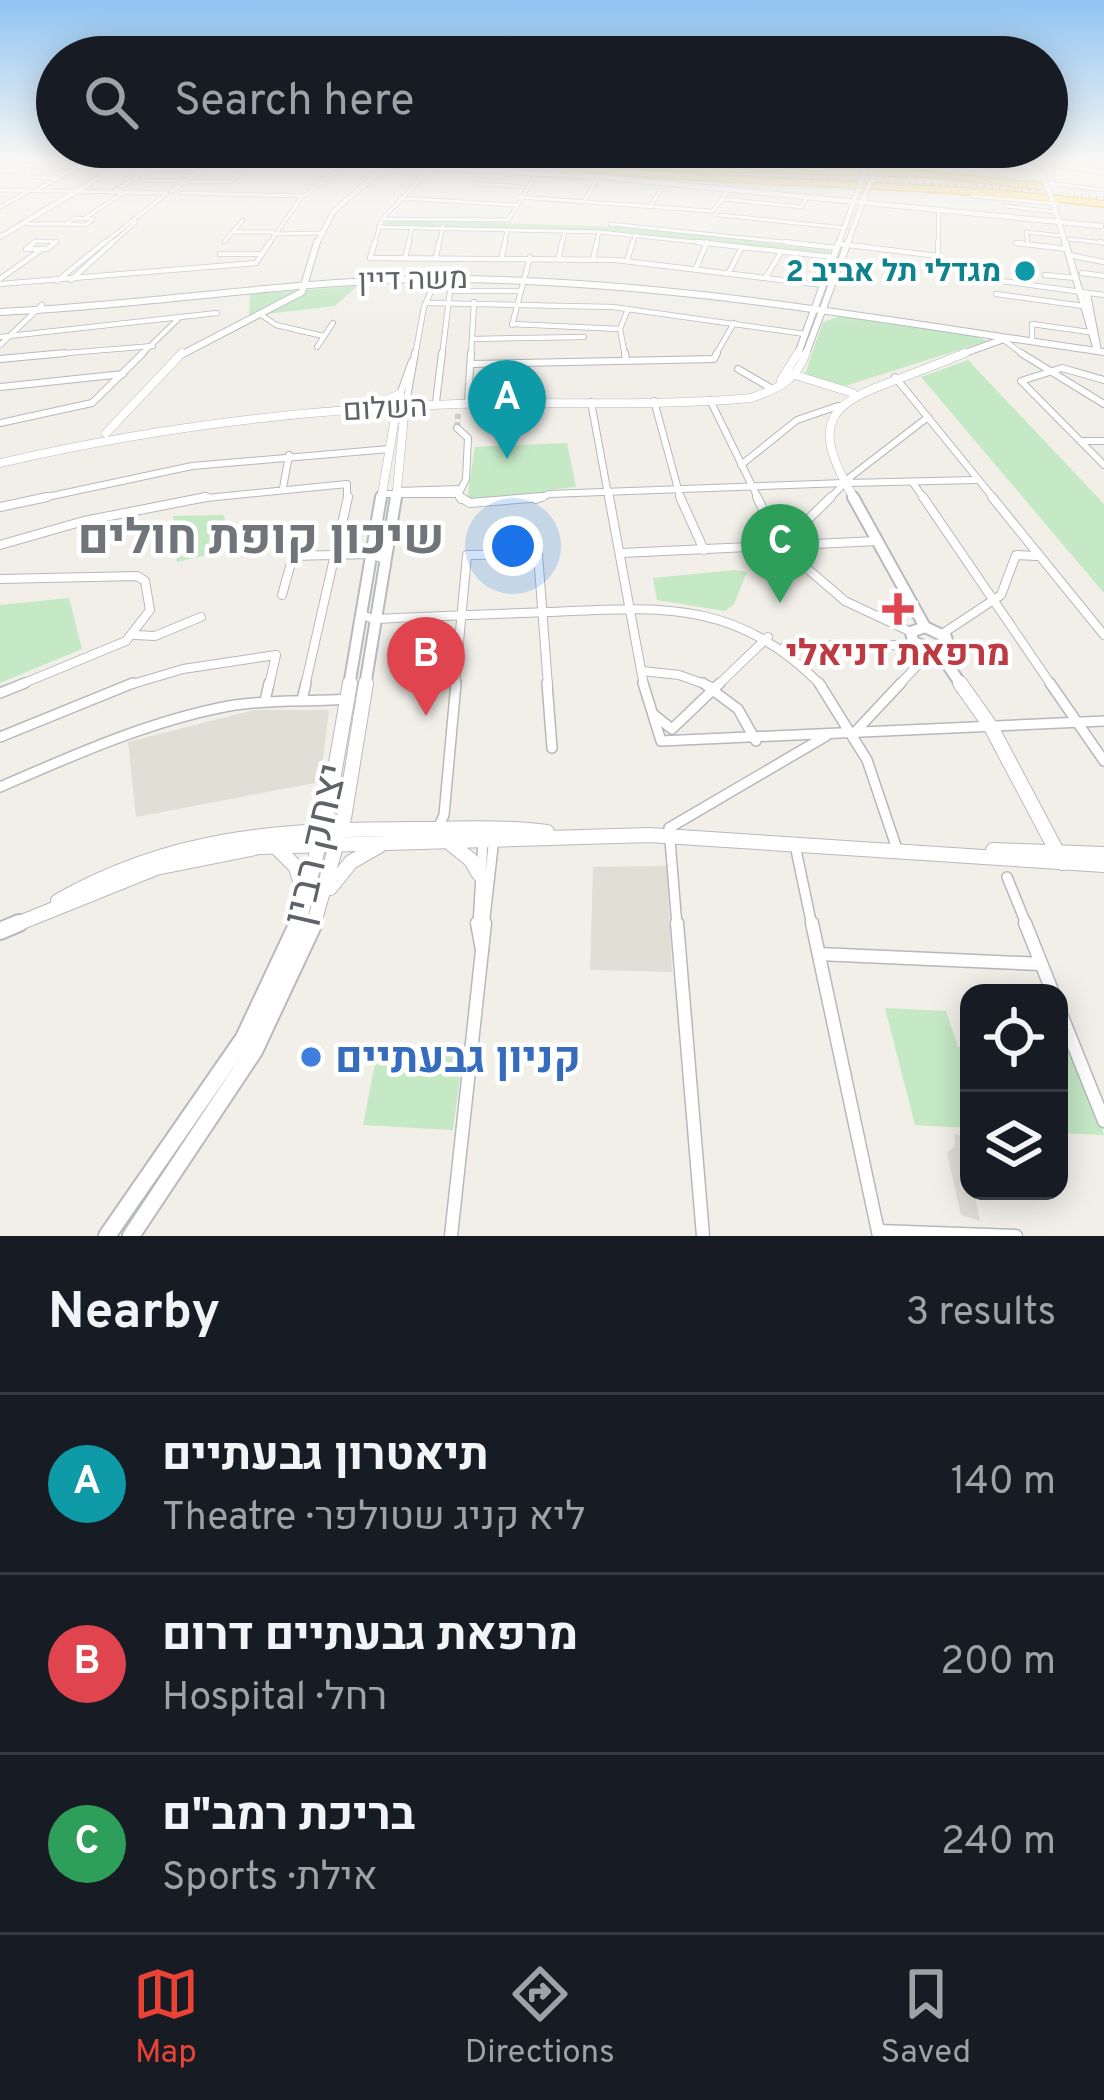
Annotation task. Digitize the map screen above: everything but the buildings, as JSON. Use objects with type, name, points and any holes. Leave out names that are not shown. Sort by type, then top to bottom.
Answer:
[{"type":"street","points":[[0,238],[38,216]]},
{"type":"street","points":[[28,222],[86,225],[94,219],[85,218],[88,216]]},
{"type":"street","points":[[56,282],[143,216]]},
{"type":"street","points":[[70,281],[144,216]]},
{"type":"street","points":[[0,282],[70,281],[256,263],[288,216]]},
{"type":"street","points":[[110,435],[184,351],[294,298],[310,282],[320,233],[334,216]]},
{"type":"street","points":[[110,435],[192,350],[296,301],[310,282],[337,216]]},
{"type":"street","points":[[385,216],[368,257],[627,261],[823,285]]},
{"type":"street","points":[[382,219],[508,220],[510,216]]},
{"type":"street","points":[[737,216],[845,228]]},
{"type":"street","points":[[795,372],[851,216]]},
{"type":"street","points":[[795,372],[853,216]]},
{"type":"street","points":[[621,225],[938,256],[940,216]]},
{"type":"street","points":[[991,216],[1102,226]]},
{"type":"street","points":[[1059,216],[1079,276],[1089,332],[1100,350]]},
{"type":"street","points":[[224,242],[243,220]]},
{"type":"street","points":[[405,258],[412,226]]},
{"type":"street","points":[[436,257],[443,226]]},
{"type":"street","points":[[378,227],[599,232],[833,257]]},
{"type":"street","points":[[502,256],[507,230]]},
{"type":"street","points":[[559,257],[565,231]]},
{"type":"street","points":[[233,232],[320,233]]},
{"type":"street","points":[[593,259],[599,232]]},
{"type":"street","points":[[1028,244],[1026,232],[1104,243]]},
{"type":"street","points":[[627,261],[636,235]]},
{"type":"street","points":[[1066,238],[1071,254]]},
{"type":"street","points":[[696,268],[707,242]]},
{"type":"street","points":[[1016,243],[1104,262]]},
{"type":"street","points":[[729,272],[742,246]]},
{"type":"street","points":[[0,282],[42,249]]},
{"type":"street","points":[[766,277],[781,251]]},
{"type":"street","points":[[220,254],[260,254]]},
{"type":"street","points":[[512,337],[530,257]]},
{"type":"street","points":[[1045,274],[1104,276]]},
{"type":"street","name":"משה דיין","points":[[39,308],[292,283],[523,279],[794,306]]},
{"type":"street","points":[[994,280],[1104,295]]},
{"type":"street","name":"משה דיין","points":[[0,309],[310,282]]},
{"type":"street","points":[[401,403],[433,287]]},
{"type":"street","points":[[278,288],[294,290],[294,298]]},
{"type":"street","points":[[403,418],[431,404],[450,291],[520,291]]},
{"type":"street","points":[[996,294],[1104,311]]},
{"type":"street","points":[[458,413],[469,403],[474,302]]},
{"type":"street","points":[[428,303],[518,302],[628,309],[805,334]]},
{"type":"street","points":[[794,306],[1100,350]]},
{"type":"street","points":[[794,306],[1100,350]]},
{"type":"street","points":[[0,345],[39,308]]},
{"type":"street","points":[[1086,308],[1100,350]]},
{"type":"street","points":[[626,360],[620,329],[628,309]]},
{"type":"street","points":[[0,337],[217,313]]},
{"type":"street","points":[[263,316],[276,325],[323,335]]},
{"type":"street","points":[[0,423],[92,403],[179,319]]},
{"type":"street","points":[[317,347],[333,323]]},
{"type":"street","points":[[470,364],[714,359],[734,323]]},
{"type":"street","points":[[512,324],[620,329]]},
{"type":"street","points":[[1032,340],[1032,324],[1089,332]]},
{"type":"street","points":[[472,339],[584,337]]},
{"type":"street","points":[[1000,337],[1042,371],[1101,401]]},
{"type":"street","points":[[854,734],[934,652],[948,645],[942,634],[925,627],[831,457],[826,432],[838,406],[853,393],[1000,337]]},
{"type":"street","points":[[0,359],[153,346]]},
{"type":"street","points":[[738,369],[769,387]]},
{"type":"street","points":[[1104,380],[1083,370],[1042,371],[1021,381],[1104,465]]},
{"type":"street","points":[[795,372],[853,393]]},
{"type":"street","name":"השלום","points":[[0,460],[240,413],[380,403],[727,396],[769,387],[795,372]]},
{"type":"street","name":"השלום","points":[[469,403],[752,398],[781,388],[795,372]]},
{"type":"street","points":[[0,387],[123,374]]},
{"type":"street","points":[[895,377],[1104,635]]},
{"type":"street","points":[[710,400],[781,546],[845,602],[934,652],[991,727],[1060,857]]},
{"type":"street","points":[[654,401],[677,491],[704,550]]},
{"type":"street","points":[[591,402],[633,607],[648,709],[661,741],[1104,721]]},
{"type":"street","name":"השלום","points":[[110,435],[401,403]]},
{"type":"street","name":"יצחק רבין","points":[[131,1236],[254,1051],[298,967],[362,694],[396,494],[401,403]]},
{"type":"street","name":"יצחק רבין","points":[[331,838],[345,700],[401,403]]},
{"type":"street","points":[[741,465],[787,425],[818,408],[838,406]]},
{"type":"street","points":[[781,546],[849,478],[928,417]]},
{"type":"street","points":[[457,428],[468,438],[466,478],[459,491],[461,501],[470,503],[608,492],[977,480]]},
{"type":"street","points":[[1081,442],[1104,441]]},
{"type":"street","points":[[0,507],[124,477],[289,455],[389,449]]},
{"type":"street","points":[[283,488],[289,455]]},
{"type":"street","points":[[913,483],[1104,761]]},
{"type":"street","points":[[0,545],[108,516],[283,488],[350,486],[302,700]]},
{"type":"street","points":[[382,494],[459,491]]},
{"type":"street","points":[[622,553],[878,541]]},
{"type":"street","points":[[942,634],[998,603],[1015,577],[1016,555],[1028,553],[1043,561]]},
{"type":"street","points":[[282,595],[293,556],[370,554],[384,559]]},
{"type":"street","points":[[436,829],[444,815],[467,555],[538,554],[551,748]]},
{"type":"street","points":[[0,579],[137,576],[145,581],[150,610],[135,635]]},
{"type":"street","points":[[359,614],[374,620],[633,607],[716,615],[768,637],[819,678],[854,734],[897,849]]},
{"type":"street","points":[[0,692],[135,635],[155,636],[202,617]]},
{"type":"street","points":[[782,646],[913,638],[925,627]]},
{"type":"street","points":[[648,709],[671,729],[768,637]]},
{"type":"street","points":[[0,737],[138,681],[183,669],[276,656],[265,701]]},
{"type":"street","points":[[642,671],[665,671],[714,687],[748,715],[756,740]]},
{"type":"street","points":[[0,787],[124,735],[265,701],[345,700],[362,694]]},
{"type":"street","points":[[703,1236],[668,836],[675,822],[828,735]]},
{"type":"street","points":[[0,931],[156,868],[199,856],[436,829],[490,837]]},
{"type":"street","points":[[35,915],[106,872],[156,852],[234,835],[382,845],[490,837],[668,836],[1060,857],[1104,854]]},
{"type":"street","points":[[482,951],[476,926],[478,874],[490,837]]},
{"type":"street","points":[[451,1236],[490,837]]},
{"type":"street","points":[[448,842],[465,854],[478,874]]},
{"type":"street","points":[[794,843],[879,1233],[1016,1236]]},
{"type":"street","points":[[274,846],[296,867],[312,905],[346,866],[382,845]]},
{"type":"street","points":[[1060,857],[1104,865]]},
{"type":"street","points":[[1006,877],[1049,984]]},
{"type":"street","name":"יצחק רבין","points":[[107,1236],[244,1038],[312,905]]},
{"type":"street","points":[[819,954],[1041,964]]},
{"type":"street","points":[[1068,1031],[1104,1121]]},
{"type":"shaded area","points":[[254,710],[329,710],[320,782],[136,817],[128,742]]},
{"type":"shaded area","points":[[667,866],[672,972],[590,970],[593,867]]},
{"type":"shaded area","points":[[954,1133],[960,1136],[960,1200],[976,1200],[980,1221],[961,1215],[947,1153],[955,1146]]},
{"type":"green space","points":[[386,219],[645,228],[830,251],[828,256],[565,229],[383,226]]},
{"type":"green space","points":[[357,286],[335,306],[249,316],[250,294]]},
{"type":"green space","points":[[841,316],[968,334],[987,341],[845,386],[805,374],[823,322]]},
{"type":"green space","points":[[968,360],[1104,504],[1104,593],[921,377]]},
{"type":"green space","points":[[567,443],[576,487],[546,490],[538,498],[467,499],[475,447]]},
{"type":"green space","points":[[223,515],[229,527],[213,534],[219,552],[177,562],[173,516]]},
{"type":"green space","points":[[747,572],[734,604],[725,611],[657,600],[653,578]]},
{"type":"green space","points":[[69,598],[82,649],[0,683],[0,605]]},
{"type":"green space","points":[[885,1008],[946,1011],[960,1047],[960,1128],[915,1125]]},
{"type":"green space","points":[[378,1048],[463,1053],[453,1130],[363,1125]]},
{"type":"green space","points":[[1068,1050],[1073,1050],[1104,1135],[1068,1133]]},
{"type":"tunnel","points":[[457,428],[458,414]]},
{"type":"place","name":"מגדלי תל אביב 2","points":[[1025,271]]},
{"type":"place","name":"תיאטרון גבעתיים","points":[[507,459]]},
{"type":"place","name":"בריכת רמב\"ם","points":[[780,603]]},
{"type":"place","name":"מרפאת דניאלי","points":[[898,609]]},
{"type":"place","name":"מרפאת גבעתיים דרום","points":[[426,716]]},
{"type":"place","name":"קניון גבעתיים","points":[[311,1057]]},
{"type":"district","name":"שיכון קופת חולים","points":[[261,536]]}]
